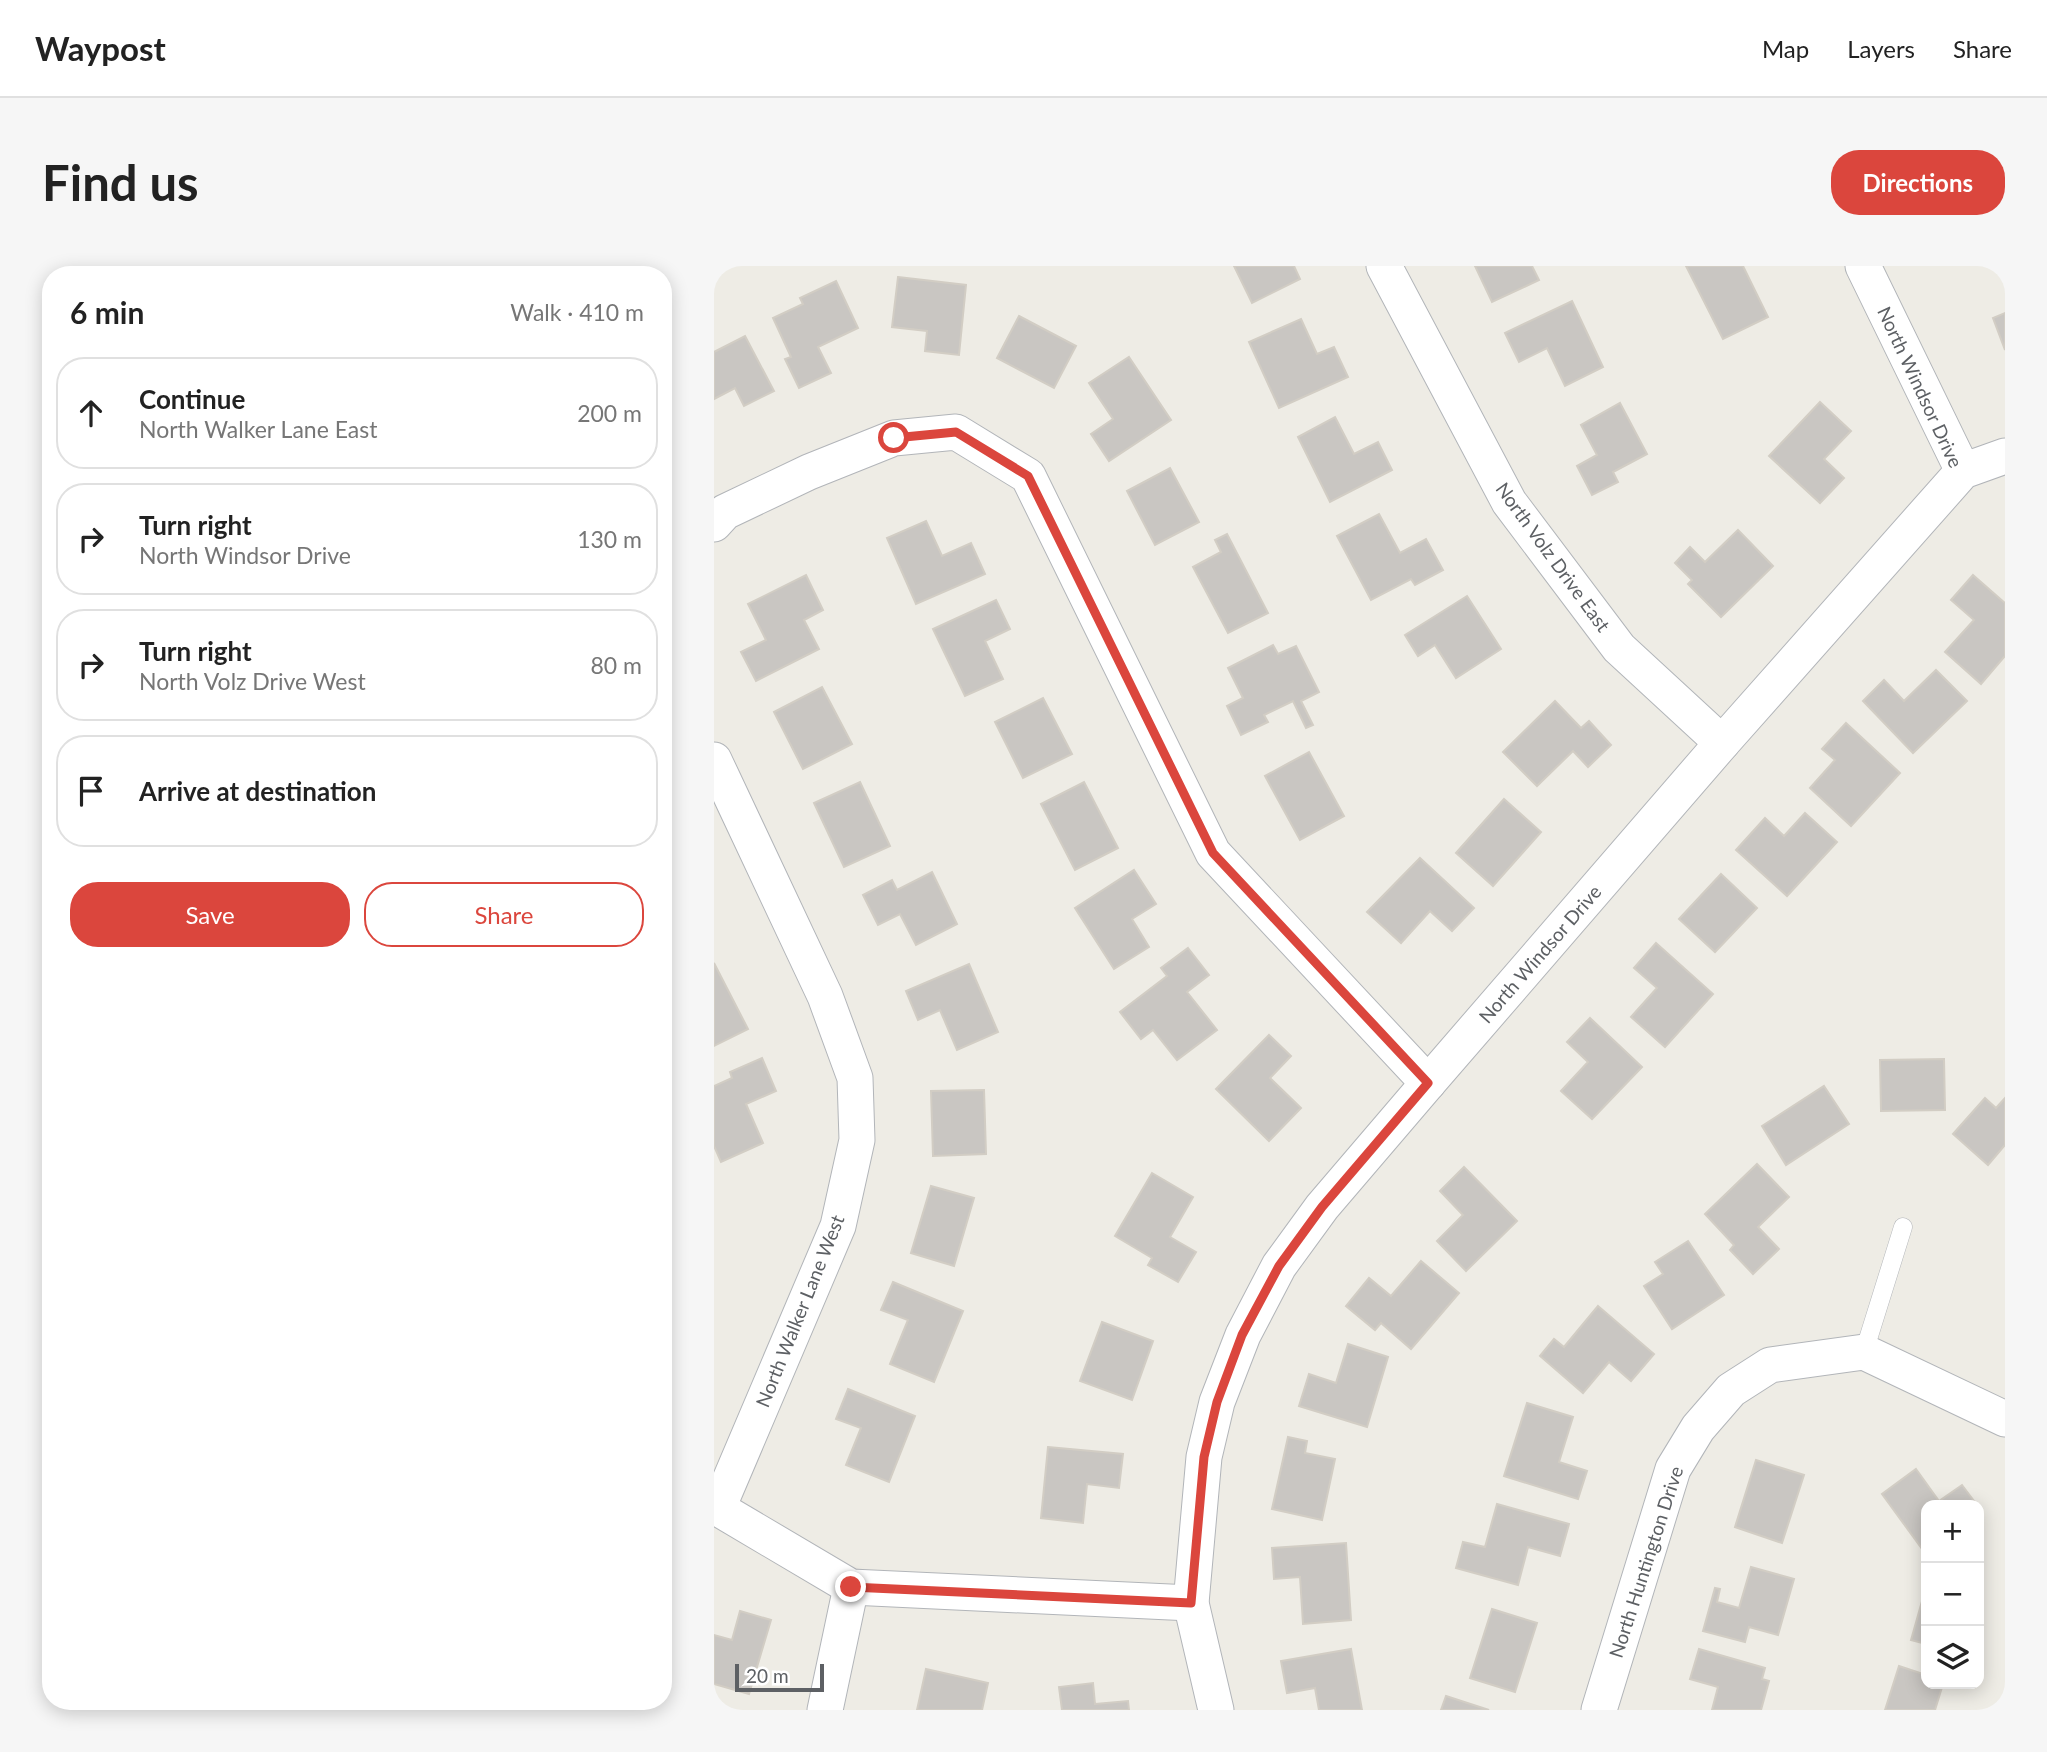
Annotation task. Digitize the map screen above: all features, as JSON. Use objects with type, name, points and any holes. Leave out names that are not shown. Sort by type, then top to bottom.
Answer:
[{"type":"street","name":"North Volz Drive East","points":[[1384,266],[1509,502],[1619,648],[1722,743]]},
{"type":"street","name":"North Windsor Drive","points":[[1216,1710],[1191,1603],[1204,1457],[1217,1402],[1242,1335],[1279,1266],[1322,1207],[1428,1083],[1722,743],[1963,471],[1863,266]]},
{"type":"street","points":[[714,524],[725,512],[809,472],[894,438],[956,432],[1028,476],[1213,853],[1428,1083]]},
{"type":"street","points":[[1963,471],[2005,456]]},
{"type":"street","name":"North Walker Lane West","points":[[714,760],[825,996],[855,1078],[857,1140],[838,1226],[716,1507]]},
{"type":"street","points":[[1864,1352],[2005,1419]]},
{"type":"street","name":"North Huntington Drive","points":[[1599,1710],[1673,1469],[1698,1428],[1731,1390],[1770,1365],[1864,1352]]},
{"type":"street","points":[[716,1507],[851,1587],[1191,1603]]},
{"type":"street","points":[[825,1710],[851,1587]]},
{"type":"lane","points":[[1864,1352],[1903,1227]]},
{"type":"building","points":[[1234,266],[1294,266],[1300,279],[1252,303]]},
{"type":"building","points":[[1475,266],[1532,266],[1539,280],[1492,302]]},
{"type":"building","points":[[1686,266],[1743,266],[1768,317],[1723,339]]},
{"type":"building","points":[[898,277],[966,285],[959,355],[925,351],[927,331],[892,327]]},
{"type":"building","points":[[836,281],[858,328],[818,347],[831,373],[799,388],[785,359],[791,357],[773,318],[803,304],[800,298]]},
{"type":"building","points":[[1572,301],[1603,367],[1565,386],[1547,348],[1519,362],[1505,333]]},
{"type":"building","points":[[2005,313],[2005,350],[1993,318]]},
{"type":"building","points":[[1019,316],[1076,346],[1054,388],[997,358]]},
{"type":"building","points":[[1301,319],[1317,354],[1334,347],[1348,377],[1279,408],[1249,342]]},
{"type":"building","points":[[745,336],[774,391],[744,406],[735,388],[714,399],[714,352]]},
{"type":"building","points":[[1129,357],[1171,420],[1109,461],[1091,434],[1113,419],[1089,383]]},
{"type":"building","points":[[1820,402],[1851,431],[1824,459],[1844,478],[1820,503],[1769,456]]},
{"type":"building","points":[[1620,403],[1647,454],[1613,472],[1618,482],[1592,495],[1577,466],[1597,455],[1581,425]]},
{"type":"building","points":[[1335,417],[1354,454],[1378,442],[1392,470],[1330,502],[1298,437]]},
{"type":"building","points":[[1170,468],[1199,522],[1155,545],[1127,491]]},
{"type":"building","points":[[1379,514],[1400,553],[1426,539],[1443,570],[1415,585],[1411,579],[1371,600],[1337,536]]},
{"type":"building","points":[[926,521],[942,556],[971,543],[985,574],[916,604],[887,538]]},
{"type":"building","points":[[1738,530],[1773,566],[1721,617],[1688,584],[1692,580],[1675,563],[1690,547],[1705,562]]},
{"type":"building","points":[[1227,534],[1268,613],[1228,633],[1193,567],[1221,552],[1215,540]]},
{"type":"building","points":[[806,575],[823,610],[804,620],[819,649],[756,681],[741,652],[766,640],[748,604]]},
{"type":"building","points":[[1973,575],[2005,603],[2005,656],[1981,684],[1945,652],[1974,620],[1951,600]]},
{"type":"building","points":[[1467,596],[1501,649],[1456,678],[1435,645],[1418,656],[1405,635]]},
{"type":"building","points":[[996,600],[1010,629],[985,641],[1003,679],[965,696],[933,629]]},
{"type":"building","points":[[1273,645],[1278,654],[1296,646],[1319,692],[1301,701],[1313,725],[1306,728],[1293,701],[1264,715],[1268,722],[1241,735],[1227,706],[1243,698],[1228,668]]},
{"type":"building","points":[[1936,670],[1967,701],[1913,753],[1863,701],[1884,680],[1904,701]]},
{"type":"building","points":[[822,687],[852,744],[803,769],[774,712]]},
{"type":"building","points":[[1043,698],[1072,754],[1023,778],[995,722]]},
{"type":"building","points":[[1555,701],[1581,728],[1589,721],[1611,745],[1588,767],[1573,751],[1537,786],[1503,752]]},
{"type":"building","points":[[1846,723],[1900,773],[1851,826],[1810,788],[1835,760],[1822,749]]},
{"type":"building","points":[[1309,752],[1344,816],[1300,840],[1265,776]]},
{"type":"building","points":[[860,782],[890,846],[844,867],[814,803]]},
{"type":"building","points":[[1084,782],[1118,848],[1075,870],[1041,804]]},
{"type":"building","points":[[1504,799],[1541,832],[1493,886],[1456,853]]},
{"type":"building","points":[[1805,813],[1837,842],[1787,896],[1736,850],[1765,818],[1784,836]]},
{"type":"building","points":[[1420,858],[1474,908],[1452,931],[1430,911],[1401,943],[1367,912]]},
{"type":"building","points":[[1134,870],[1156,904],[1132,919],[1149,947],[1114,969],[1075,908]]},
{"type":"building","points":[[932,872],[957,924],[916,945],[900,914],[878,925],[863,895],[892,880],[897,890]]},
{"type":"building","points":[[1721,874],[1757,908],[1715,952],[1679,919]]},
{"type":"building","points":[[1656,943],[1713,994],[1665,1047],[1631,1017],[1657,988],[1634,968]]},
{"type":"building","points":[[1188,948],[1209,975],[1187,992],[1217,1030],[1177,1060],[1153,1030],[1141,1039],[1120,1012],[1167,976],[1161,968]]},
{"type":"building","points":[[714,963],[748,1029],[714,1046]]},
{"type":"building","points":[[969,964],[998,1032],[957,1050],[940,1010],[918,1020],[906,991]]},
{"type":"building","points":[[1590,1018],[1642,1067],[1592,1119],[1561,1091],[1588,1062],[1567,1042]]},
{"type":"building","points":[[1269,1035],[1291,1056],[1270,1078],[1301,1108],[1269,1141],[1216,1089]]},
{"type":"building","points":[[762,1058],[776,1091],[746,1104],[763,1143],[721,1162],[714,1146],[714,1086],[732,1078],[730,1072]]},
{"type":"building","points":[[1944,1059],[1945,1110],[1881,1111],[1880,1060]]},
{"type":"building","points":[[1824,1086],[1849,1124],[1786,1165],[1762,1126]]},
{"type":"building","points":[[984,1090],[986,1154],[933,1156],[931,1091]]},
{"type":"building","points":[[1985,1098],[1996,1108],[2005,1098],[2005,1145],[1988,1165],[1953,1134]]},
{"type":"building","points":[[1757,1164],[1789,1197],[1758,1227],[1779,1249],[1753,1274],[1730,1250],[1734,1245],[1705,1214]]},
{"type":"building","points":[[1464,1167],[1517,1221],[1466,1271],[1437,1241],[1463,1215],[1440,1191]]},
{"type":"building","points":[[1152,1173],[1193,1197],[1170,1237],[1196,1252],[1178,1282],[1148,1265],[1152,1258],[1115,1236]]},
{"type":"building","points":[[931,1186],[974,1198],[954,1266],[911,1253]]},
{"type":"building","points":[[1688,1241],[1724,1295],[1672,1329],[1644,1286],[1663,1274],[1655,1262]]},
{"type":"building","points":[[1421,1261],[1459,1293],[1411,1349],[1381,1323],[1375,1330],[1346,1306],[1369,1278],[1391,1296]]},
{"type":"building","points":[[893,1282],[963,1311],[934,1382],[890,1364],[908,1320],[881,1310]]},
{"type":"building","points":[[1598,1306],[1654,1354],[1631,1381],[1609,1362],[1583,1393],[1540,1356],[1554,1339],[1564,1347]]},
{"type":"building","points":[[1102,1322],[1153,1341],[1132,1400],[1080,1381]]},
{"type":"building","points":[[1348,1344],[1388,1357],[1367,1427],[1299,1406],[1309,1374],[1336,1383]]},
{"type":"building","points":[[848,1389],[915,1416],[889,1482],[846,1465],[861,1428],[836,1419]]},
{"type":"building","points":[[1527,1403],[1573,1417],[1559,1462],[1587,1471],[1578,1499],[1504,1476]]},
{"type":"building","points":[[1288,1437],[1307,1441],[1305,1453],[1335,1459],[1322,1520],[1272,1509]]},
{"type":"building","points":[[1048,1447],[1123,1454],[1119,1488],[1087,1484],[1083,1523],[1041,1518]]},
{"type":"building","points":[[1756,1460],[1804,1475],[1782,1543],[1735,1527]]},
{"type":"building","points":[[1916,1469],[1938,1500],[1921,1500],[1921,1548],[1882,1494]]},
{"type":"building","points":[[1962,1485],[1973,1500],[1940,1500]]},
{"type":"building","points":[[1497,1504],[1569,1524],[1560,1556],[1528,1547],[1518,1585],[1456,1568],[1463,1542],[1485,1547]]},
{"type":"building","points":[[1346,1543],[1351,1620],[1303,1624],[1300,1577],[1274,1579],[1272,1548]]},
{"type":"building","points":[[1751,1567],[1794,1579],[1778,1635],[1749,1627],[1745,1642],[1703,1631],[1715,1588],[1720,1589],[1717,1602],[1739,1608]]},
{"type":"building","points":[[1921,1605],[1921,1643],[1911,1640]]},
{"type":"building","points":[[1492,1609],[1537,1623],[1515,1692],[1470,1678]]},
{"type":"building","points":[[740,1611],[771,1620],[749,1694],[714,1684],[714,1635],[732,1640]]},
{"type":"building","points":[[1351,1649],[1362,1710],[1319,1710],[1315,1688],[1287,1693],[1281,1661]]},
{"type":"building","points":[[1699,1649],[1765,1668],[1762,1679],[1769,1681],[1761,1710],[1712,1710],[1718,1687],[1690,1679]]},
{"type":"building","points":[[1899,1666],[1921,1673],[1921,1689],[1941,1689],[1935,1710],[1885,1710]]},
{"type":"building","points":[[926,1669],[988,1683],[982,1710],[917,1710]]},
{"type":"building","points":[[1093,1683],[1095,1704],[1128,1701],[1129,1710],[1062,1710],[1059,1687]]},
{"type":"building","points":[[1446,1696],[1489,1710],[1441,1710]]},
{"type":"route","points":[[851,1587],[1191,1603],[1204,1457],[1217,1402],[1242,1335],[1279,1266],[1322,1207],[1428,1083],[1213,853],[1028,476],[956,432],[894,438]]}]
